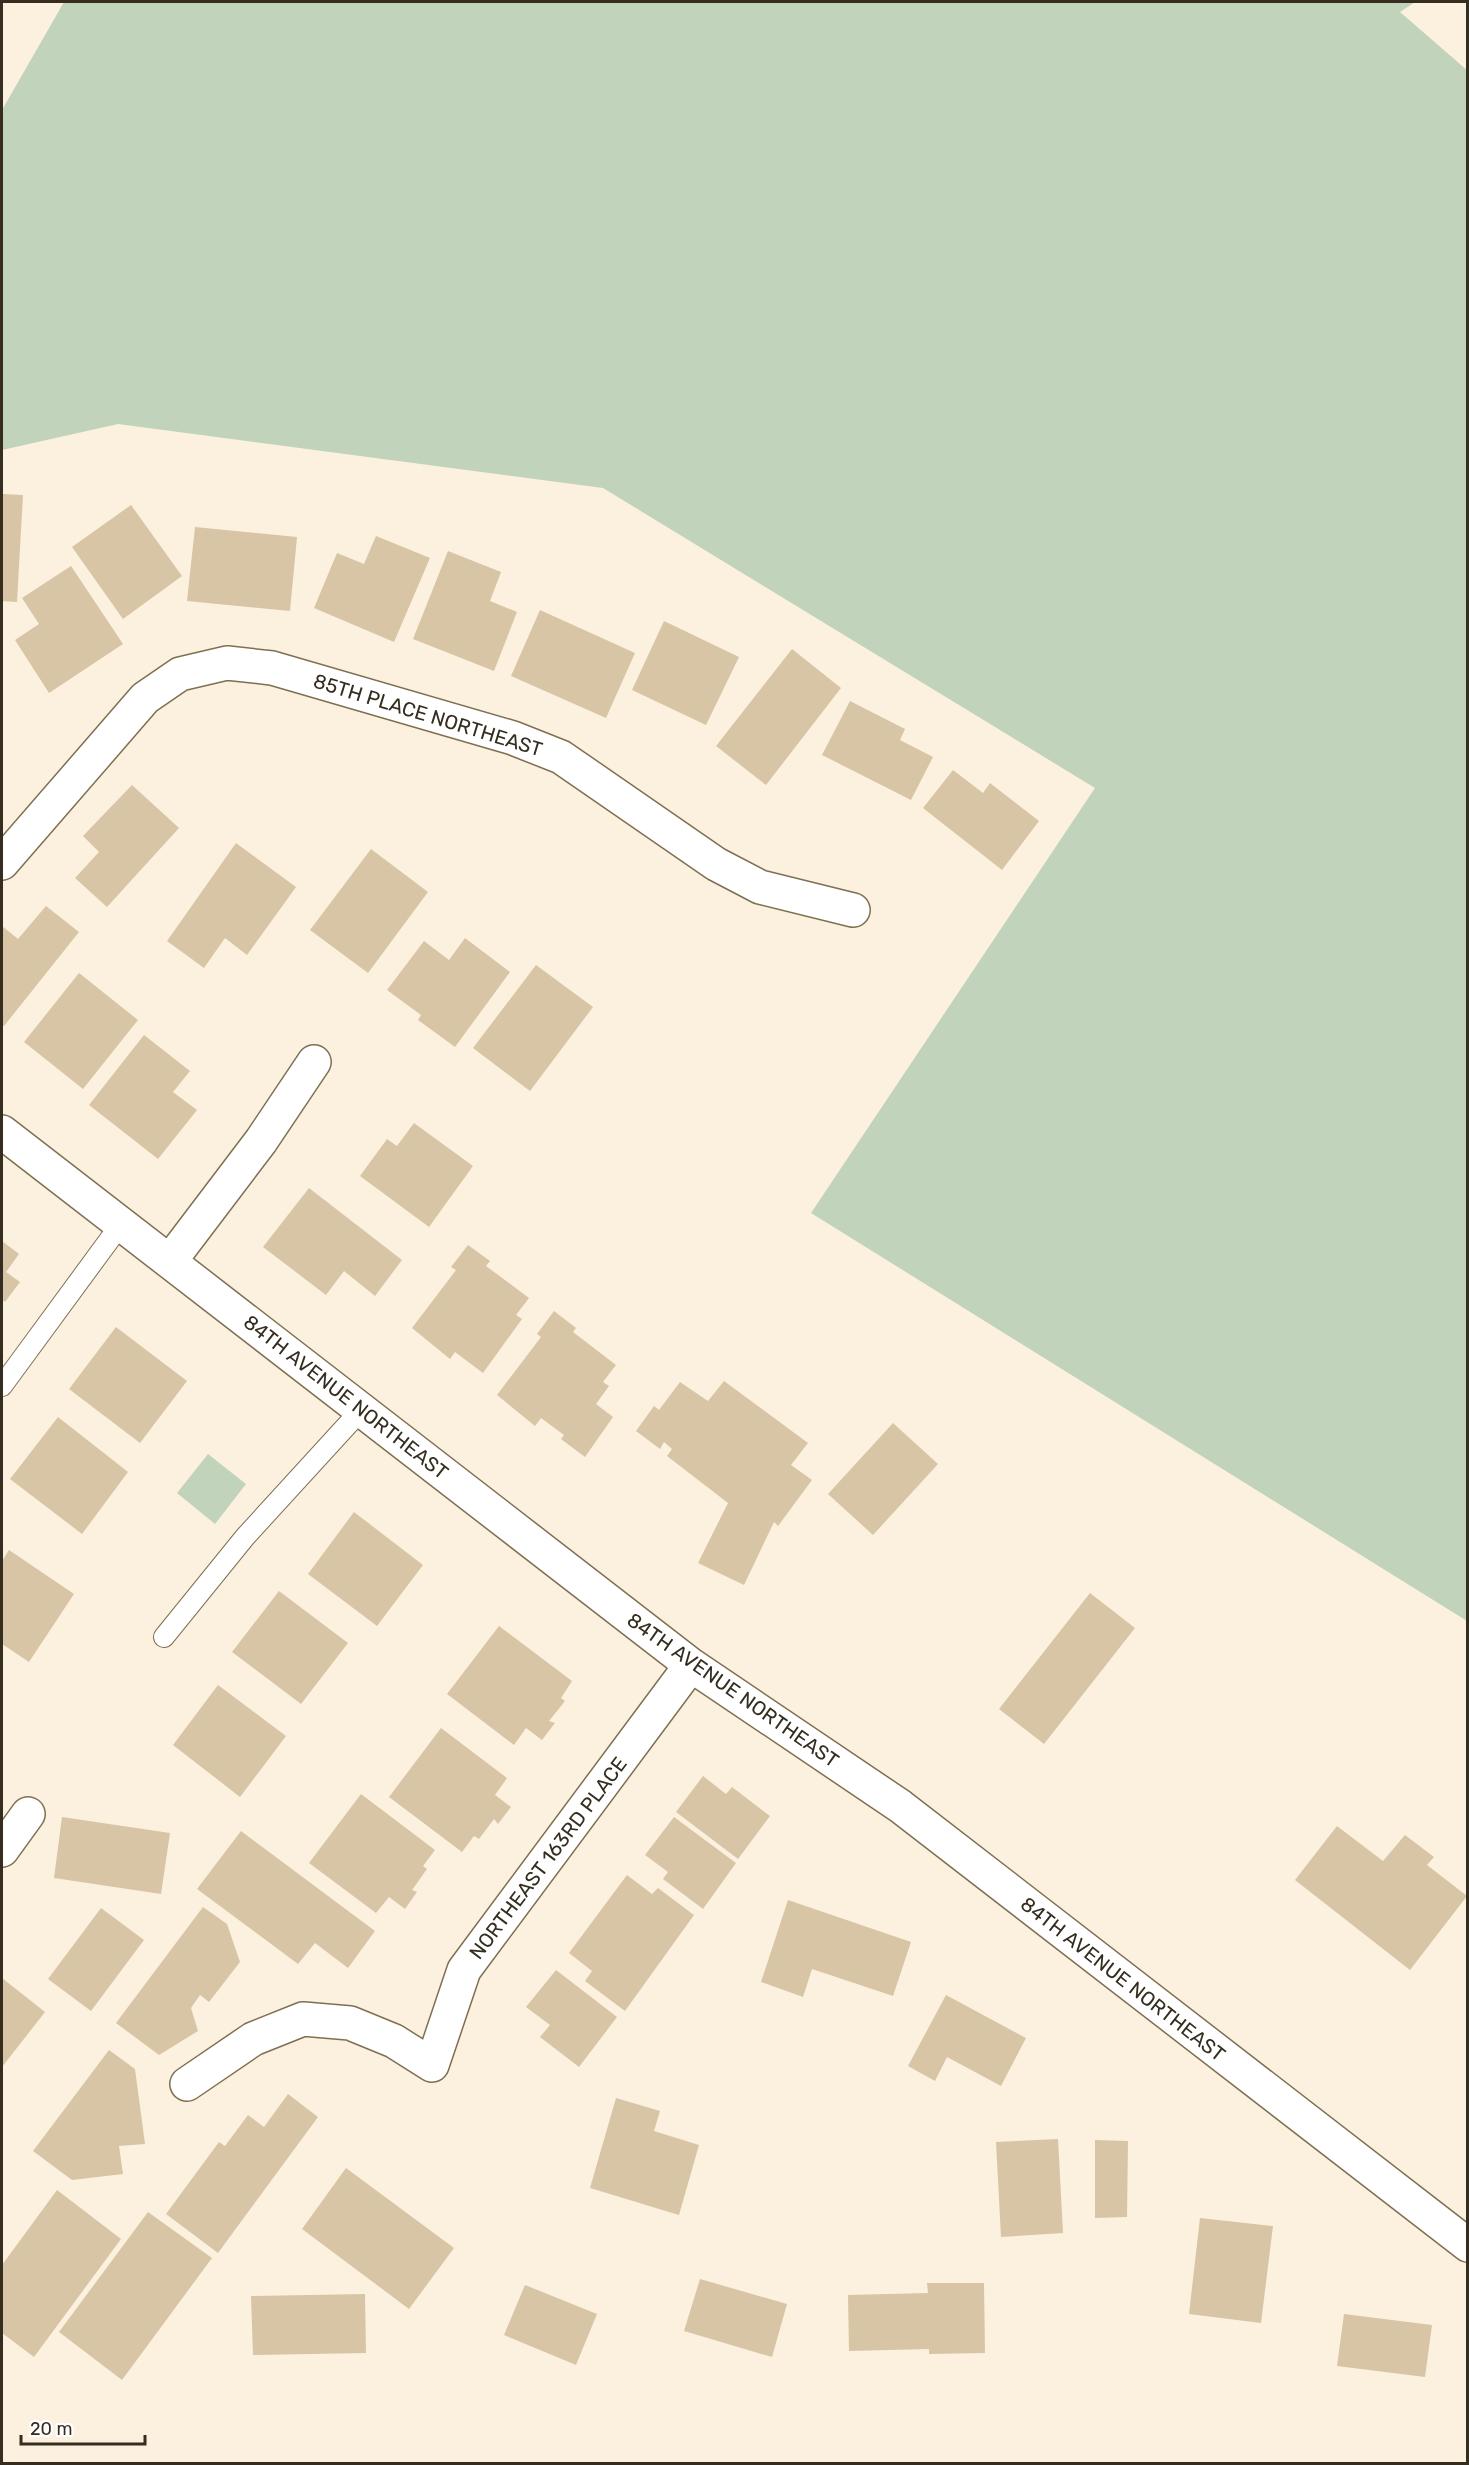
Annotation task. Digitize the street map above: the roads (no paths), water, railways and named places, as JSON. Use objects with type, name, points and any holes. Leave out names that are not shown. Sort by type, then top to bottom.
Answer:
[{"type":"street","name":"85TH PLACE NORTHEAST","points":[[2,863],[145,698],[180,674],[227,663],[272,668],[513,738],[561,757],[716,864],[760,887],[853,910]]},
{"type":"street","points":[[170,1261],[261,1141],[314,1062]]},
{"type":"street","name":"84TH AVENUE NORTHEAST","points":[[2,1132],[691,1665],[900,1806],[1467,2245]]},
{"type":"street","name":"NORTHEAST 163RD PLACE","points":[[187,2084],[253,2039],[303,2019],[350,2023],[394,2041],[432,2065],[464,1970],[691,1665]]},
{"type":"street","points":[[2,1850],[28,1814]]},
{"type":"lane","points":[[2,1386],[121,1224]]},
{"type":"lane","points":[[164,1637],[245,1537],[362,1409]]}]
